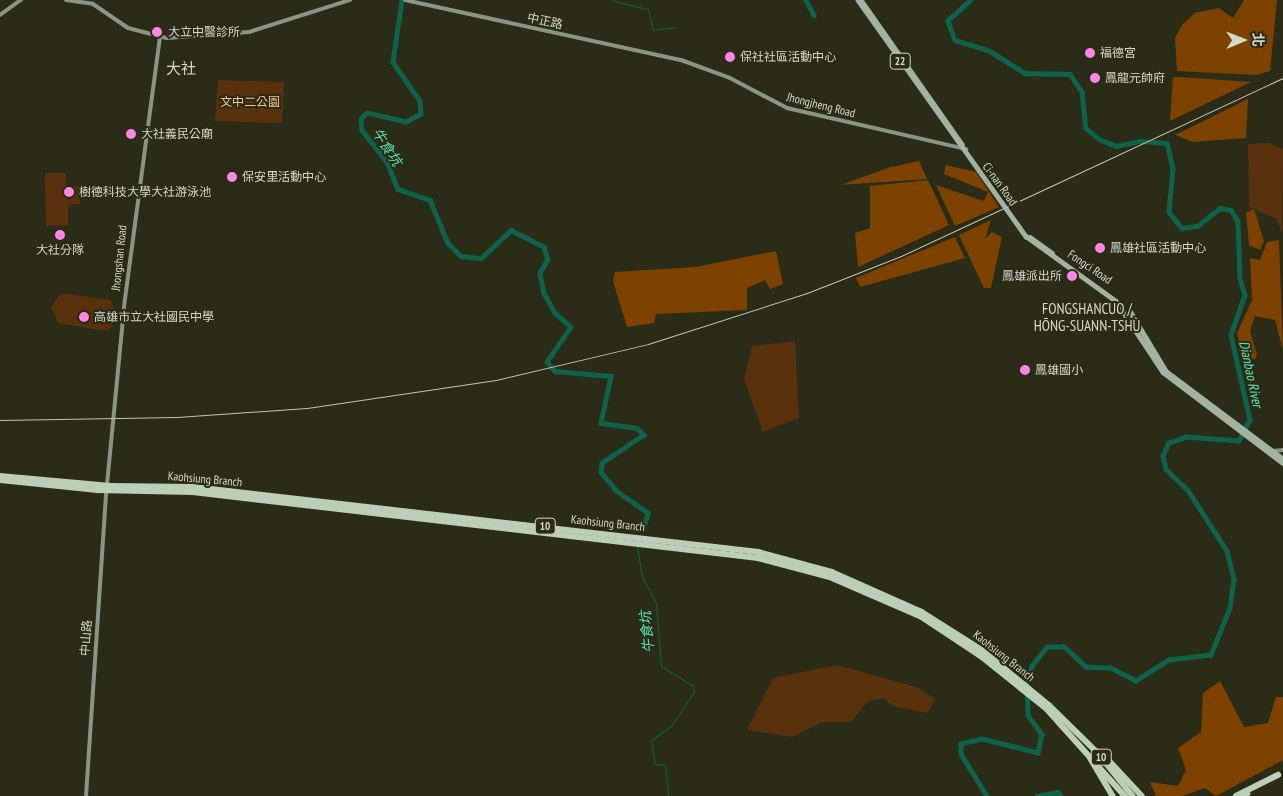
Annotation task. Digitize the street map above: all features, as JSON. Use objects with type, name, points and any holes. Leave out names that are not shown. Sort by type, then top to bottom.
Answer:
[{"type":"highway","name":"Kaohsiung Branch","points":[[0,476],[111,486],[194,487],[758,552],[832,572],[922,612],[982,650],[1066,722],[1133,796]]},
{"type":"highway","name":"Kaohsiung Branch","points":[[0,480],[97,490],[193,492],[758,558],[830,577],[922,617],[981,656],[1048,707],[1125,796]]},
{"type":"highway","points":[[1066,722],[1142,796]]},
{"type":"highway","points":[[1081,745],[1113,796]]},
{"type":"highway","points":[[1236,796],[1278,775]]},
{"type":"main road","points":[[0,15],[21,0]]},
{"type":"main road","points":[[66,0],[92,4],[128,28],[160,37],[249,32],[350,0]]},
{"type":"main road","name":"Jhongjheng Road","points":[[405,0],[681,60],[730,78],[787,108],[965,150]]},
{"type":"main road","name":"22","points":[[858,0],[965,150]]},
{"type":"main road","name":"22","points":[[862,0],[965,150]]},
{"type":"main road","name":"中山路","points":[[86,796],[106,495],[124,308],[160,37]]},
{"type":"main road","name":"Ci-nan Road","points":[[965,150],[1026,233]]},
{"type":"main road","name":"Ci-nan Road","points":[[965,150],[1030,240]]},
{"type":"main road","name":"Fongci Road","points":[[1026,233],[1120,300],[1166,370],[1239,430]]},
{"type":"main road","name":"Fongci Road","points":[[1030,240],[1116,301],[1159,368],[1239,430]]},
{"type":"main road","name":"22","points":[[1239,430],[1282,460]]},
{"type":"main road","name":"22","points":[[1252,440],[1282,460]]},
{"type":"main road","points":[[1271,451],[1283,450]]},
{"type":"green space","name":"文中二公園","points":[[218,80],[284,82],[282,123],[215,121]]},
{"type":"green space","points":[[1270,143],[1283,149],[1282,234],[1277,219],[1249,207],[1248,144]]},
{"type":"green space","points":[[45,173],[66,173],[66,187],[80,186],[80,204],[68,205],[68,225],[46,226]]},
{"type":"green space","points":[[61,293],[110,300],[117,313],[112,327],[107,331],[58,323],[51,307]]},
{"type":"green space","points":[[795,341],[799,418],[763,432],[744,379],[752,346]]},
{"type":"green space","points":[[837,665],[919,688],[935,699],[928,713],[892,706],[883,698],[868,701],[851,722],[822,722],[792,737],[747,730],[773,678]]},
{"type":"shaded area","points":[[1244,0],[1277,0],[1270,71],[1256,75],[1177,71],[1175,38],[1182,25],[1195,13],[1219,8],[1233,18]]},
{"type":"shaded area","points":[[1173,77],[1179,77],[1251,82],[1170,121]]},
{"type":"shaded area","points":[[1248,99],[1246,138],[1193,142],[1175,135]]},
{"type":"shaded area","points":[[919,161],[927,179],[840,185],[891,167]]},
{"type":"shaded area","points":[[946,165],[976,172],[999,207],[955,226],[936,185],[984,201],[988,192],[944,174]]},
{"type":"shaded area","points":[[928,180],[949,225],[858,267],[855,233],[870,228],[870,186]]},
{"type":"shaded area","points":[[1254,209],[1264,241],[1260,250],[1249,245],[1246,213]]},
{"type":"shaded area","points":[[991,220],[985,239],[992,232],[1002,237],[991,288],[984,288],[959,235]]},
{"type":"shaded area","points":[[955,237],[965,258],[860,287],[856,278]]},
{"type":"shaded area","points":[[1279,240],[1283,350],[1275,320],[1255,316],[1250,331],[1257,355],[1255,359],[1249,359],[1245,371],[1237,333],[1252,300],[1250,258],[1260,260],[1267,242]]},
{"type":"shaded area","points":[[776,251],[783,284],[770,289],[765,280],[747,288],[747,310],[656,314],[654,323],[627,327],[613,281],[615,272],[695,267]]},
{"type":"shaded area","points":[[1220,681],[1244,727],[1268,723],[1276,697],[1283,697],[1283,760],[1216,796],[1205,788],[1182,796],[1156,796],[1150,782],[1178,786],[1186,770],[1178,748],[1201,732],[1203,693]]},
{"type":"waterway","name":"牛食坑","points":[[402,0],[393,62],[420,101],[421,114],[406,122],[367,113],[361,119],[362,130],[387,162],[398,189],[430,200],[448,243],[461,256],[481,258],[511,230],[544,247],[548,259],[540,273],[544,293],[555,313],[571,327],[547,362],[555,371],[611,376],[601,423],[637,428],[644,435],[602,463],[601,472],[617,491],[648,513],[643,530]]},
{"type":"waterway","points":[[611,0],[648,9],[653,30],[675,27]]},
{"type":"waterway","points":[[806,0],[814,15]]},
{"type":"waterway","name":"Dianbao River","points":[[971,0],[948,21],[955,40],[988,50],[1025,73],[1070,74],[1082,92],[1086,128],[1099,139],[1116,146],[1139,141],[1167,143],[1173,169],[1169,212],[1182,228],[1197,226],[1220,208],[1231,210],[1238,221],[1240,279],[1245,295],[1231,335],[1250,420],[1239,441],[1186,437],[1169,443],[1163,456],[1166,469],[1188,490],[1227,551],[1234,580],[1230,608],[1211,655],[1169,660],[1136,681],[1110,668],[1086,667],[1064,647],[1047,647],[1032,666],[1027,683],[1028,715],[1042,734],[1038,753],[982,739],[961,744],[961,754],[987,796]]},
{"type":"waterway","name":"牛食坑","points":[[637,546],[642,577],[656,603],[661,666],[693,686],[694,692],[672,725],[651,740],[655,764],[665,765],[668,796]]},
{"type":"waterway","name":"Dianbao River","points":[[1037,796],[1058,792],[1061,796]]},
{"type":"railway","points":[[0,420],[177,417],[307,408],[496,380],[648,344],[807,293],[901,256],[1283,78]]},
{"type":"place","name":"大立中醫診所","points":[[157,32]]},
{"type":"place","name":"福德宮","points":[[1090,53]]},
{"type":"place","name":"保社社區活動中心","points":[[730,57]]},
{"type":"place","name":"鳳龍元帥府","points":[[1095,78]]},
{"type":"place","name":"大社義民公廟","points":[[131,134]]},
{"type":"place","name":"保安里活動中心","points":[[232,177]]},
{"type":"place","name":"樹德科技大學大社游泳池","points":[[69,192]]},
{"type":"place","name":"大社分隊","points":[[60,235]]},
{"type":"place","name":"鳳雄社區活動中心","points":[[1100,248]]},
{"type":"place","name":"鳳雄派出所","points":[[1072,276]]},
{"type":"place","name":"高雄市立大社國民中學","points":[[84,317]]},
{"type":"place","name":"鳳雄國小","points":[[1025,370]]},
{"type":"district","name":"大社","points":[[181,69]]},
{"type":"district","name":"FONGSHANCUO / HŌNG-SUANN-TSHÙ","points":[[1087,316]]}]
